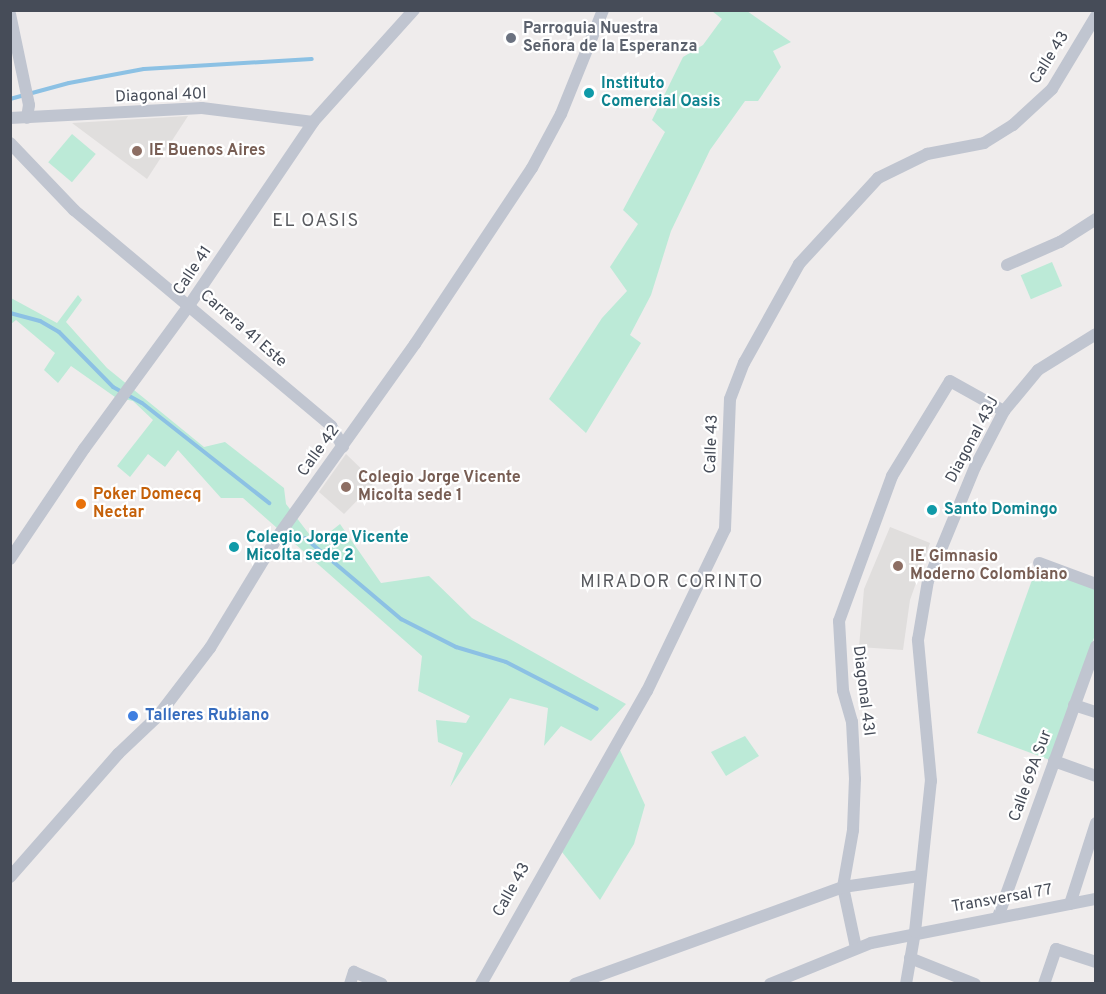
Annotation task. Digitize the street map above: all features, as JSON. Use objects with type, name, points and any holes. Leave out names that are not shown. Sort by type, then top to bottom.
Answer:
[{"type":"street","name":"Calle 41","points":[[10,558],[131,382],[190,304],[313,122],[414,10]]},
{"type":"street","name":"Calle 42","points":[[11,876],[118,754],[158,716],[210,648],[272,544],[343,447],[532,168],[565,105],[603,10]]},
{"type":"street","points":[[10,14],[29,105],[27,118]]},
{"type":"street","name":"Calle 43","points":[[481,984],[624,726],[647,691],[725,528],[730,399],[744,363],[799,264],[878,178],[927,154],[984,142],[1013,125],[1052,89],[1095,16]]},
{"type":"street","name":"Diagonal 40I","points":[[10,118],[202,108],[313,122]]},
{"type":"street","name":"Carrera 41 Este","points":[[10,143],[74,210],[190,304],[331,426],[343,447]]},
{"type":"street","points":[[1007,265],[1060,242],[1095,219]]},
{"type":"street","name":"Diagonal 43J","points":[[906,984],[915,932],[931,754],[918,640],[928,581],[948,527],[1004,411],[1038,370],[1095,334]]},
{"type":"street","name":"Diagonal 43I","points":[[843,887],[853,830],[855,779],[852,722],[843,690],[838,621],[892,476],[950,381],[1004,411]]},
{"type":"street","points":[[1039,563],[1095,584]]},
{"type":"street","name":"Calle 69A Sur","points":[[998,917],[1095,648]]},
{"type":"street","points":[[1074,705],[1095,712]]},
{"type":"street","points":[[1054,761],[1095,776]]},
{"type":"street","points":[[1070,904],[1095,823]]},
{"type":"street","points":[[575,984],[843,887],[919,876]]},
{"type":"street","points":[[843,887],[856,948]]},
{"type":"street","name":"Transversal 77","points":[[770,984],[856,948],[915,932],[1095,899]]},
{"type":"street","points":[[1044,984],[1056,949],[1095,962]]},
{"type":"street","points":[[910,958],[975,984]]},
{"type":"street","points":[[352,978],[382,984]]},
{"type":"shaded area","name":"IE Buenos Aires","points":[[188,116],[147,179],[72,123]]},
{"type":"shaded area","name":"Colegio Jorge Vicente Micolta sede 1","points":[[346,454],[375,482],[344,514],[319,492]]},
{"type":"shaded area","name":"IE Gimnasio Moderno Colombiano","points":[[890,527],[930,543],[910,600],[903,650],[859,647],[864,589]]},
{"type":"green space","points":[[712,11],[747,11],[791,42],[773,51],[781,67],[758,101],[745,101],[710,150],[671,231],[651,295],[630,335],[641,343],[586,433],[549,399],[602,318],[627,291],[610,267],[638,224],[623,210],[665,132],[652,120],[683,57],[703,45],[722,19]]},
{"type":"green space","points":[[72,134],[96,154],[72,182],[48,162]]},
{"type":"green space","points":[[1052,262],[1062,286],[1031,299],[1021,275]]},
{"type":"green space","points":[[78,295],[82,300],[66,322],[107,368],[204,447],[225,442],[284,488],[286,504],[316,543],[340,524],[381,583],[429,576],[472,618],[626,704],[591,741],[561,726],[544,746],[548,708],[510,698],[450,787],[463,753],[438,742],[436,720],[466,723],[470,716],[418,691],[422,656],[243,498],[221,498],[178,450],[165,467],[148,454],[130,477],[117,466],[153,420],[133,401],[115,397],[71,366],[58,383],[44,370],[55,353],[16,320],[11,324],[11,298],[57,323]]},
{"type":"green space","points":[[1037,566],[1095,587],[1095,635],[1050,760],[977,733]]},
{"type":"green space","points":[[745,736],[759,756],[726,776],[711,752]]},
{"type":"green space","points":[[619,748],[645,805],[634,844],[600,900],[562,852]]},
{"type":"waterway","points":[[10,99],[69,83],[144,69],[312,59]]},
{"type":"waterway","points":[[10,313],[40,321],[59,332],[113,387],[142,403],[269,503]]},
{"type":"waterway","points":[[305,538],[401,619],[456,647],[506,662],[597,709]]},
{"type":"place","name":"Parroquia Nuestra Señora de la Esperanza","points":[[511,38]]},
{"type":"place","name":"Instituto Comercial Oasis","points":[[589,93]]},
{"type":"place","name":"IE Buenos Aires","points":[[137,151]]},
{"type":"place","name":"Colegio Jorge Vicente Micolta sede 1","points":[[346,487]]},
{"type":"place","name":"Poker Domecq Nectar","points":[[81,504]]},
{"type":"place","name":"Santo Domingo","points":[[932,510]]},
{"type":"place","name":"Colegio Jorge Vicente Micolta sede 2","points":[[234,547]]},
{"type":"place","name":"IE Gimnasio Moderno Colombiano","points":[[898,566]]},
{"type":"place","name":"Talleres Rubiano","points":[[133,716]]},
{"type":"district","name":"EL OASIS","points":[[316,222]]},
{"type":"district","name":"MIRADOR CORINTO","points":[[672,583]]}]
